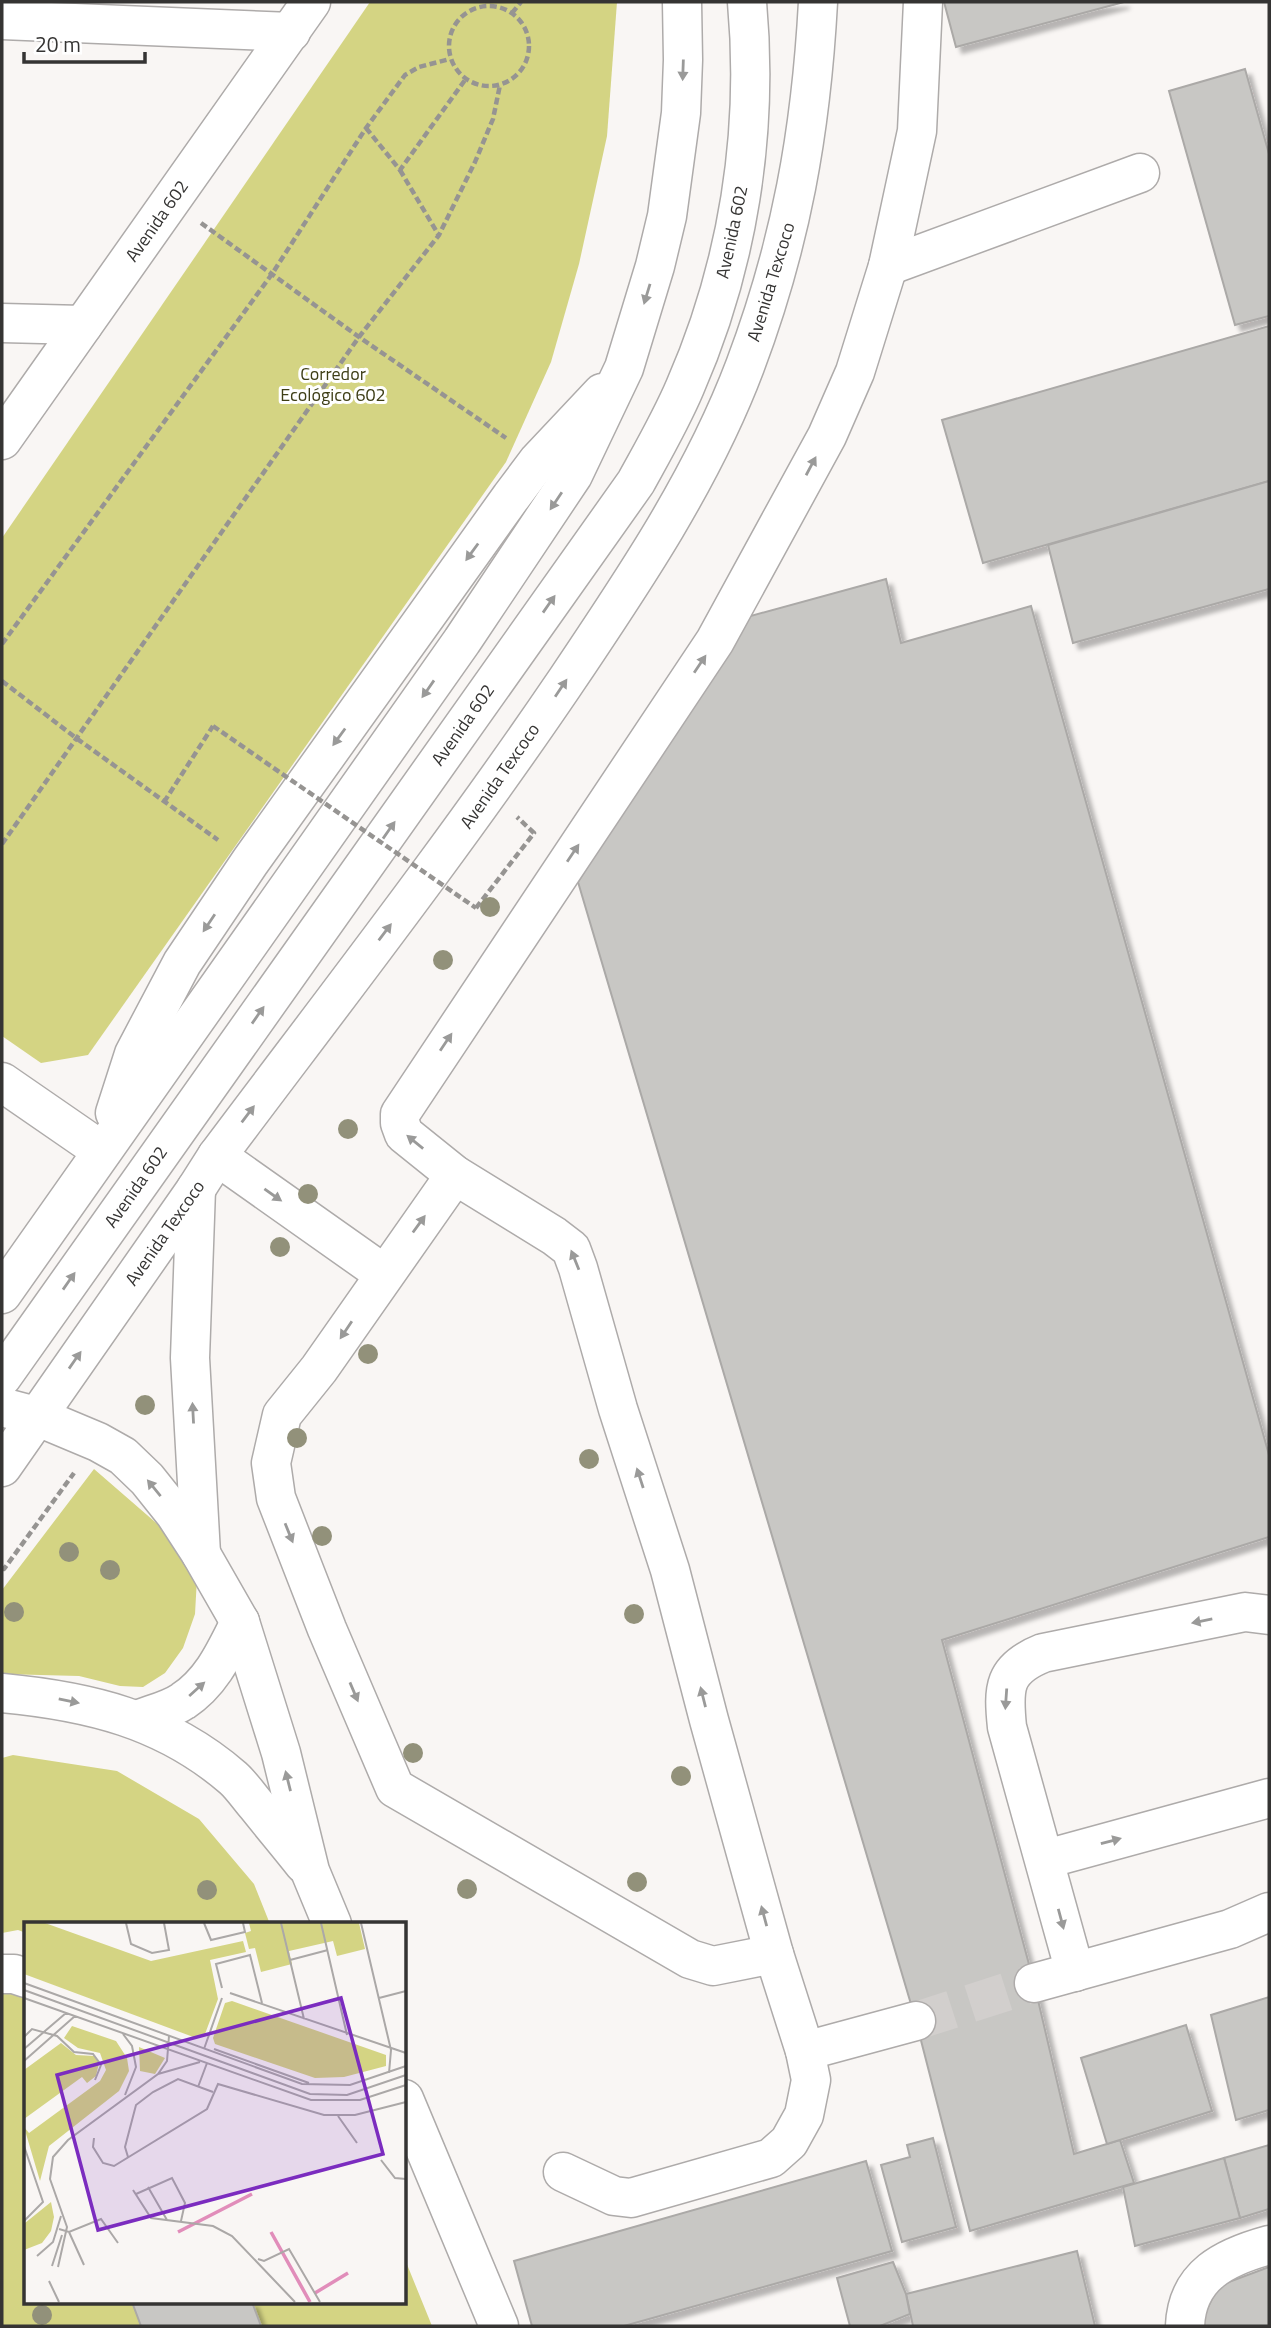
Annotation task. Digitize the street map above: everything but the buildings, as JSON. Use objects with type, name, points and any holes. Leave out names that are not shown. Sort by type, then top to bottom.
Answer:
[{"type":"main road","points":[[2,1294],[454,652],[573,475],[624,368],[667,216],[676,164],[683,60],[682,2]]},
{"type":"main road","name":"Avenida 602","points":[[2,1377],[628,493],[662,436],[685,388],[704,338],[723,278],[737,217],[747,155],[751,95],[747,2]]},
{"type":"main road","name":"Avenida Texcoco","points":[[2,1467],[19,1412],[196,1189],[217,1156],[491,792],[677,509],[713,440],[744,368],[770,295],[791,219],[806,143],[815,64],[818,2]]},
{"type":"main road","points":[[563,2172],[614,2196],[631,2198],[771,2158],[789,2142],[804,2115],[811,2080],[805,2051],[774,1954],[709,1720],[670,1570],[618,1409],[571,1249],[454,1175],[404,1134],[400,1114],[715,641],[827,436],[855,372],[888,266],[917,131],[923,2]]},
{"type":"main road","points":[[2,20],[301,17]]},
{"type":"main road","name":"Avenida 602","points":[[2,440],[301,17]]},
{"type":"main road","points":[[888,266],[1140,173]]},
{"type":"main road","points":[[2,323],[83,325]]},
{"type":"main road","points":[[102,1150],[134,1054],[182,962],[250,862],[538,461],[624,368]]},
{"type":"main road","points":[[2,1082],[102,1150]]},
{"type":"main road","points":[[217,1156],[384,1274]]},
{"type":"main road","points":[[454,1175],[319,1369],[282,1415],[271,1463],[276,1498],[394,1788],[690,1959],[713,1966],[774,1954]]},
{"type":"main road","points":[[196,1189],[190,1358],[201,1554]]},
{"type":"main road","points":[[19,1412],[98,1442],[123,1456],[148,1479],[201,1554],[240,1622],[281,1754],[310,1871],[331,1922]]},
{"type":"main road","points":[[1075,1972],[1046,1859],[1007,1727],[1003,1696],[1011,1675],[1023,1661],[1043,1653],[1245,1612],[1269,1615]]},
{"type":"main road","points":[[137,1720],[181,1702],[201,1686],[217,1668],[240,1622]]},
{"type":"main road","points":[[2,1693],[51,1698],[104,1709],[137,1720],[192,1748],[234,1779],[310,1871]]},
{"type":"main road","points":[[1046,1859],[1269,1798]]},
{"type":"main road","points":[[1034,1983],[1230,1929],[1269,1912]]},
{"type":"main road","points":[[2,1974],[24,1977]]},
{"type":"main road","points":[[805,2051],[916,2021]]},
{"type":"main road","points":[[406,2104],[499,2326]]},
{"type":"main road","points":[[1185,2326],[1185,2312],[1197,2286],[1217,2265],[1243,2252],[1269,2245]]},
{"type":"path","points":[[512,13],[521,2]]},
{"type":"path","points":[[493,6],[512,13],[524,27],[529,44],[526,62],[516,76],[500,85],[482,86],[465,80],[450,59],[449,39],[457,20],[474,9],[493,6]]},
{"type":"path","points":[[2,644],[272,274],[366,128],[405,75],[419,67],[450,59]]},
{"type":"path","points":[[400,170],[465,80]]},
{"type":"path","points":[[2,844],[359,337],[439,235],[493,118],[500,85]]},
{"type":"path","points":[[366,128],[400,170],[439,235]]},
{"type":"path","points":[[171,201],[359,337],[538,461]]},
{"type":"path","points":[[2,681],[76,738],[250,862]]},
{"type":"path","points":[[164,802],[213,726],[476,908],[534,833]]},
{"type":"path","points":[[3,1568],[45,1512]]},
{"type":"green space","name":"Corredor Ecológico 602","points":[[370,2],[617,2],[607,136],[579,264],[551,362],[506,462],[88,1055],[41,1063],[2,1036],[2,538]]},
{"type":"green space","points":[[94,1469],[177,1541],[197,1578],[195,1614],[183,1648],[165,1673],[143,1687],[120,1686],[79,1676],[2,1674],[2,1590]]},
{"type":"green space","points":[[13,1755],[117,1771],[199,1819],[254,1884],[269,1922],[24,1922],[24,1932],[18,1930],[2,1933],[2,1758]]},
{"type":"green space","points":[[2,1986],[24,1989],[24,2304],[133,2304],[141,2326],[2,2326]]},
{"type":"green space","points":[[406,2262],[432,2326],[261,2326],[253,2304],[406,2304]]},
{"type":"tunnel","points":[[916,2021],[1034,1983]]}]
